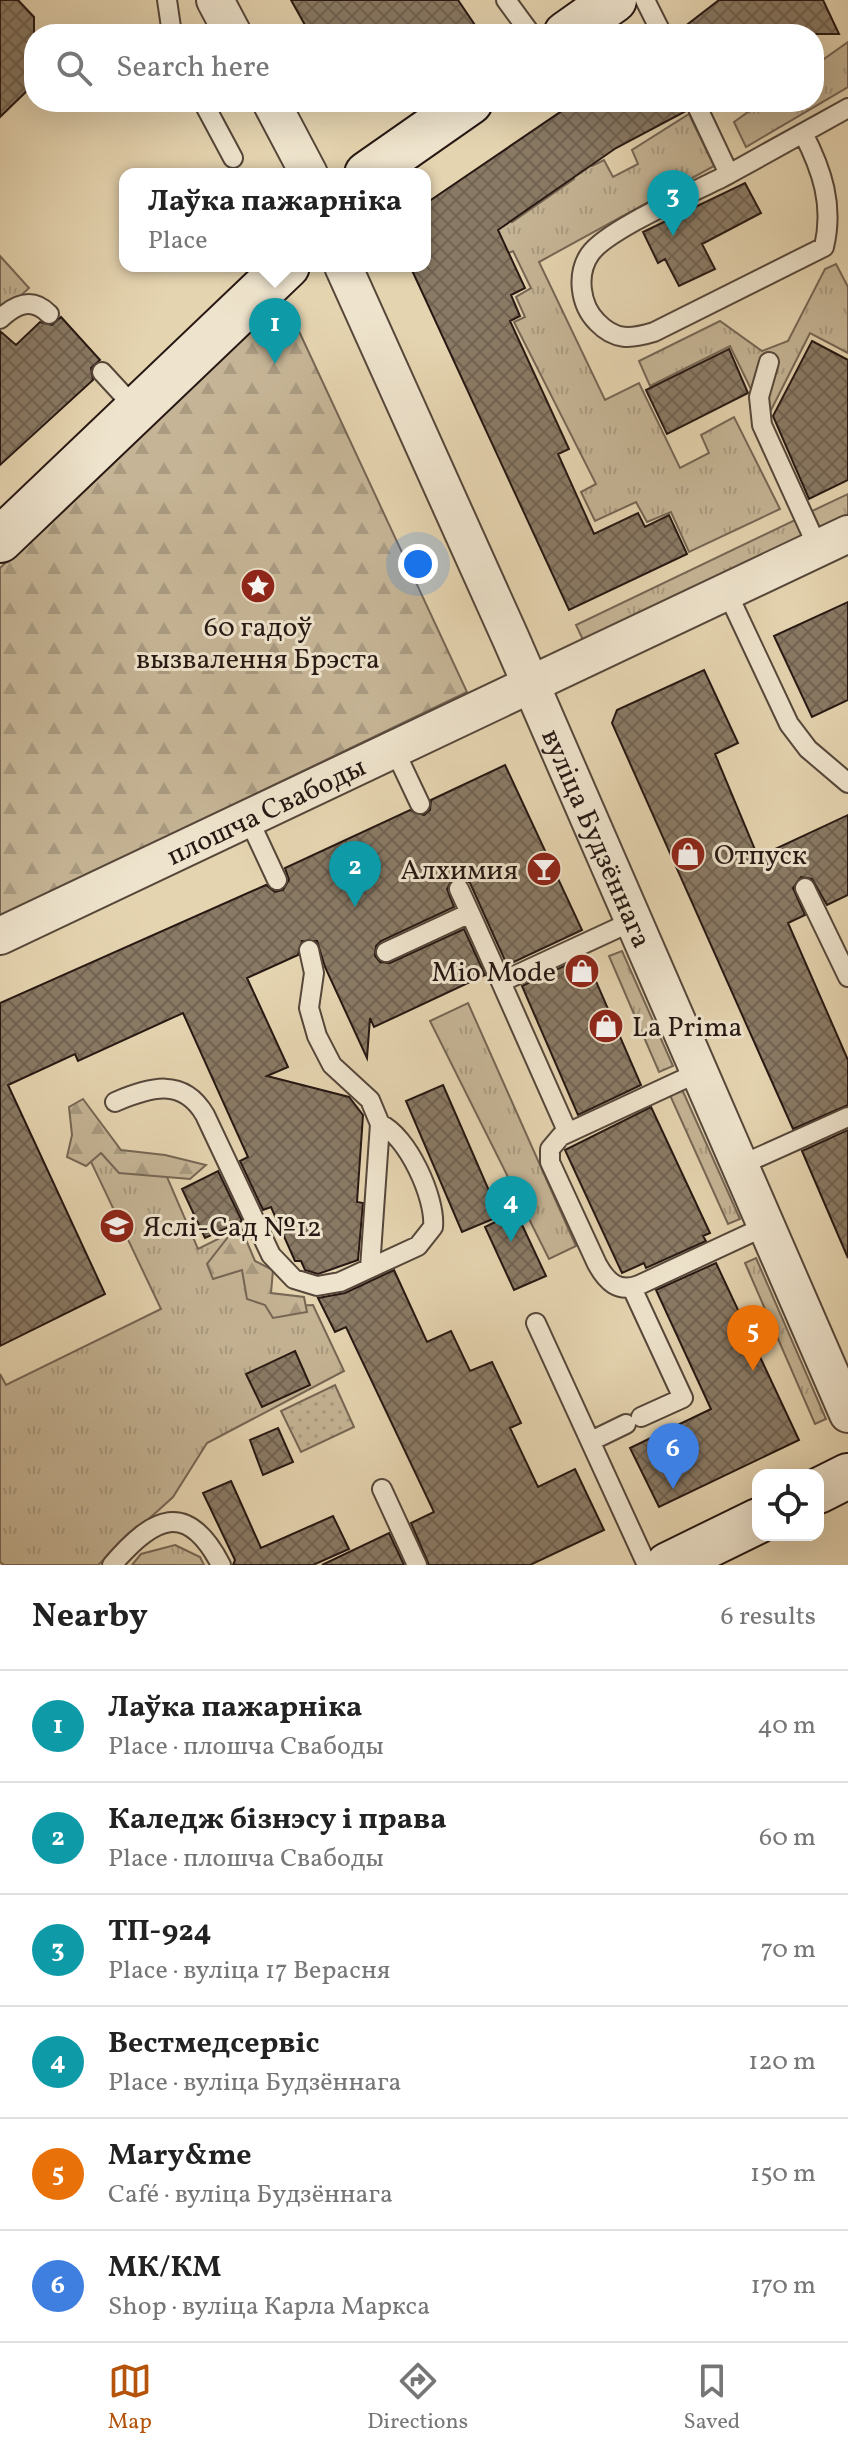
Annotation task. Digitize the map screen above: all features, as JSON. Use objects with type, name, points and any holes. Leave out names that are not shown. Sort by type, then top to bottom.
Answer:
[{"type":"main road","points":[[580,24],[614,0]]},
{"type":"main road","points":[[376,168],[456,112]]},
{"type":"main road","points":[[0,540],[281,272]]},
{"type":"main road","points":[[824,1488],[848,1476]]},
{"type":"main road","points":[[668,1565],[719,1547],[752,1525]]},
{"type":"street","points":[[215,0],[228,24]]},
{"type":"street","points":[[276,112],[306,168]]},
{"type":"street","name":"вуліца Будзённага","points":[[346,272],[530,684],[848,1414]]},
{"type":"street","name":"плошча Свабоды","points":[[0,936],[833,541]]},
{"type":"lane","points":[[167,0],[171,24]]},
{"type":"lane","points":[[506,0],[524,24]]},
{"type":"lane","points":[[645,0],[657,24]]},
{"type":"lane","points":[[803,133],[821,167],[827,197],[828,230],[824,247],[654,332],[634,338],[608,332],[594,320],[582,290],[581,277],[591,252],[616,234],[848,108]]},
{"type":"lane","points":[[208,112],[233,158]]},
{"type":"lane","points":[[700,112],[729,174]]},
{"type":"lane","points":[[0,319],[24,303],[38,305],[49,314]]},
{"type":"lane","points":[[769,362],[759,397],[762,425],[833,541]]},
{"type":"lane","points":[[102,372],[137,410]]},
{"type":"lane","points":[[727,592],[789,724],[808,749],[848,783]]},
{"type":"lane","points":[[394,749],[420,804]]},
{"type":"lane","points":[[249,820],[277,880]]},
{"type":"lane","points":[[805,888],[848,977]]},
{"type":"lane","points":[[459,889],[568,1133]]},
{"type":"lane","points":[[386,952],[470,913]]},
{"type":"lane","points":[[501,982],[633,921]]},
{"type":"lane","points":[[309,950],[314,973],[309,1008],[317,1036],[332,1065],[370,1100],[380,1124],[370,1268]]},
{"type":"lane","points":[[699,1072],[568,1133],[552,1144],[550,1162],[601,1272],[618,1288],[632,1288],[766,1226]]},
{"type":"lane","points":[[115,1102],[157,1087],[181,1090],[191,1096],[205,1115],[271,1255],[294,1279],[317,1286],[329,1285],[370,1268],[418,1246],[430,1235],[434,1219],[407,1147],[395,1132],[380,1124]]},
{"type":"lane","points":[[741,1165],[848,1117]]},
{"type":"lane","points":[[591,1441],[683,1398],[632,1288]]},
{"type":"lane","points":[[536,1323],[647,1565]]},
{"type":"lane","points":[[382,1489],[417,1565]]},
{"type":"lane","points":[[112,1565],[147,1529],[169,1521],[189,1524],[198,1531],[221,1565]]},
{"type":"green space","points":[[848,42],[848,87],[824,101],[824,59]]},
{"type":"green space","points":[[563,112],[592,166],[604,160],[613,177],[638,164],[632,150],[689,114],[714,166],[539,262],[605,400],[639,383],[680,468],[709,453],[701,435],[734,417],[780,509],[689,552],[671,512],[647,522],[636,502],[595,521],[581,492],[596,484],[514,322],[525,317],[516,297],[531,288],[513,251],[481,266],[499,204],[512,222],[574,179],[540,126]]},
{"type":"green space","points":[[748,112],[806,112],[746,147],[734,122]]},
{"type":"green space","points":[[0,256],[29,288],[0,315]]},
{"type":"green space","points":[[836,264],[848,287],[848,353],[810,333],[766,420],[730,346],[650,386],[639,361],[720,321],[762,351],[788,341],[825,269]]},
{"type":"green space","points":[[284,299],[467,692],[0,917],[0,568]]},
{"type":"green space","points":[[848,494],[848,517],[821,530],[812,511]]},
{"type":"green space","points":[[797,519],[805,537],[584,642],[576,625]]},
{"type":"green space","points":[[622,951],[673,1066],[659,1072],[609,956]]},
{"type":"green space","points":[[468,1003],[576,1246],[549,1259],[430,1021]]},
{"type":"green space","points":[[681,1087],[740,1219],[728,1224],[669,1093]]},
{"type":"green space","points":[[83,1099],[121,1150],[165,1155],[206,1165],[190,1179],[119,1173],[101,1153],[86,1166],[67,1157],[72,1135],[69,1107]]},
{"type":"green space","points":[[83,1145],[164,1170],[198,1249],[232,1232],[270,1307],[313,1305],[344,1371],[207,1443],[173,1497],[98,1565],[4,1565],[0,1562],[0,1374],[6,1385],[161,1309]]},
{"type":"green space","points":[[239,1223],[255,1261],[273,1270],[271,1293],[304,1297],[307,1312],[273,1318],[265,1305],[247,1299],[242,1270],[213,1279],[207,1264]]},
{"type":"green space","points":[[756,1258],[826,1419],[815,1424],[745,1263]]},
{"type":"green space","points":[[335,1385],[354,1427],[301,1452],[281,1411]]},
{"type":"green space","points":[[175,1545],[200,1557],[204,1565],[132,1565],[141,1554]]},
{"type":"building","points":[[0,0],[18,0],[34,17],[34,24],[24,24],[24,94],[0,117]]},
{"type":"building","points":[[291,0],[458,0],[474,24],[304,24]]},
{"type":"building","points":[[719,0],[823,0],[839,34],[824,34],[824,24],[688,24]]},
{"type":"building","points":[[560,112],[684,112],[616,148],[498,230],[525,288],[511,295],[520,316],[510,321],[569,449],[558,454],[594,534],[638,513],[645,527],[669,515],[687,554],[569,610],[413,272],[431,272],[431,200]]},
{"type":"building","points":[[745,183],[761,213],[702,244],[715,269],[679,286],[665,259],[658,263],[643,232]]},
{"type":"building","points":[[61,317],[100,360],[91,368],[93,380],[0,465],[0,331],[16,345],[40,322],[52,325]]},
{"type":"building","points":[[812,341],[848,360],[848,480],[809,499],[773,416]]},
{"type":"building","points":[[729,349],[748,393],[667,434],[646,390]]},
{"type":"building","points":[[848,602],[848,700],[812,717],[774,636]]},
{"type":"building","points":[[704,670],[738,743],[715,754],[758,857],[848,815],[848,895],[827,905],[812,879],[801,877],[793,888],[805,915],[788,923],[848,1060],[848,1105],[793,1129],[612,723],[617,710]]},
{"type":"building","points":[[505,765],[582,930],[507,965],[470,883],[461,877],[453,878],[447,889],[454,907],[381,941],[376,946],[375,956],[380,962],[390,963],[464,929],[485,975],[374,1027],[370,1018],[367,1058],[325,967],[317,941],[302,941],[298,955],[247,978],[288,1067],[267,1076],[349,1097],[363,1115],[357,1202],[363,1203],[358,1260],[318,1274],[305,1270],[301,1261],[295,1261],[271,1207],[263,1210],[240,1161],[248,1157],[183,1013],[78,1061],[75,1054],[8,1085],[105,1294],[0,1346],[0,1003],[266,885],[275,892],[283,890],[289,880],[285,868],[410,810],[424,815],[430,810],[431,800]]},
{"type":"building","points":[[585,956],[641,1085],[578,1115],[522,986]]},
{"type":"building","points":[[443,1085],[500,1216],[462,1232],[406,1101]]},
{"type":"building","points":[[651,1107],[710,1233],[703,1236],[706,1241],[646,1268],[644,1263],[622,1273],[565,1150]]},
{"type":"building","points":[[848,1130],[848,1258],[802,1151]]},
{"type":"building","points":[[218,1171],[242,1221],[205,1238],[182,1189]]},
{"type":"building","points":[[516,1212],[546,1276],[514,1290],[485,1227]]},
{"type":"building","points":[[716,1263],[799,1440],[659,1507],[630,1448],[711,1409],[656,1290]]},
{"type":"building","points":[[394,1270],[427,1342],[451,1331],[470,1371],[492,1362],[521,1423],[510,1428],[538,1487],[575,1469],[604,1530],[530,1565],[429,1565],[411,1523],[434,1512],[346,1327],[335,1332],[318,1298],[345,1293]]},
{"type":"building","points":[[295,1351],[310,1385],[262,1407],[246,1374]]},
{"type":"building","points":[[278,1428],[293,1462],[263,1475],[250,1440]]},
{"type":"building","points":[[231,1481],[261,1548],[333,1516],[349,1549],[313,1565],[233,1565],[235,1560],[203,1493]]},
{"type":"building","points":[[389,1533],[404,1565],[322,1565]]},
{"type":"place","name":"ТП-924","points":[[673,236]]},
{"type":"place","name":"Лаўка пажарніка","points":[[275,364]]},
{"type":"place","name":"60 гадоў вызвалення Брэста","points":[[258,586]]},
{"type":"place","name":"Отпуск","points":[[688,854]]},
{"type":"place","name":"Алхимия","points":[[544,869]]},
{"type":"place","name":"Каледж бізнэсу і права","points":[[355,907]]},
{"type":"place","name":"Mio Mode","points":[[582,971]]},
{"type":"place","name":"La Prima","points":[[606,1026]]},
{"type":"place","name":"Яслі-Сад №12","points":[[117,1226]]},
{"type":"place","name":"Вестмедсервіс","points":[[511,1242]]},
{"type":"place","name":"Mary&me","points":[[753,1371]]},
{"type":"place","name":"МК/КМ","points":[[673,1489]]}]
